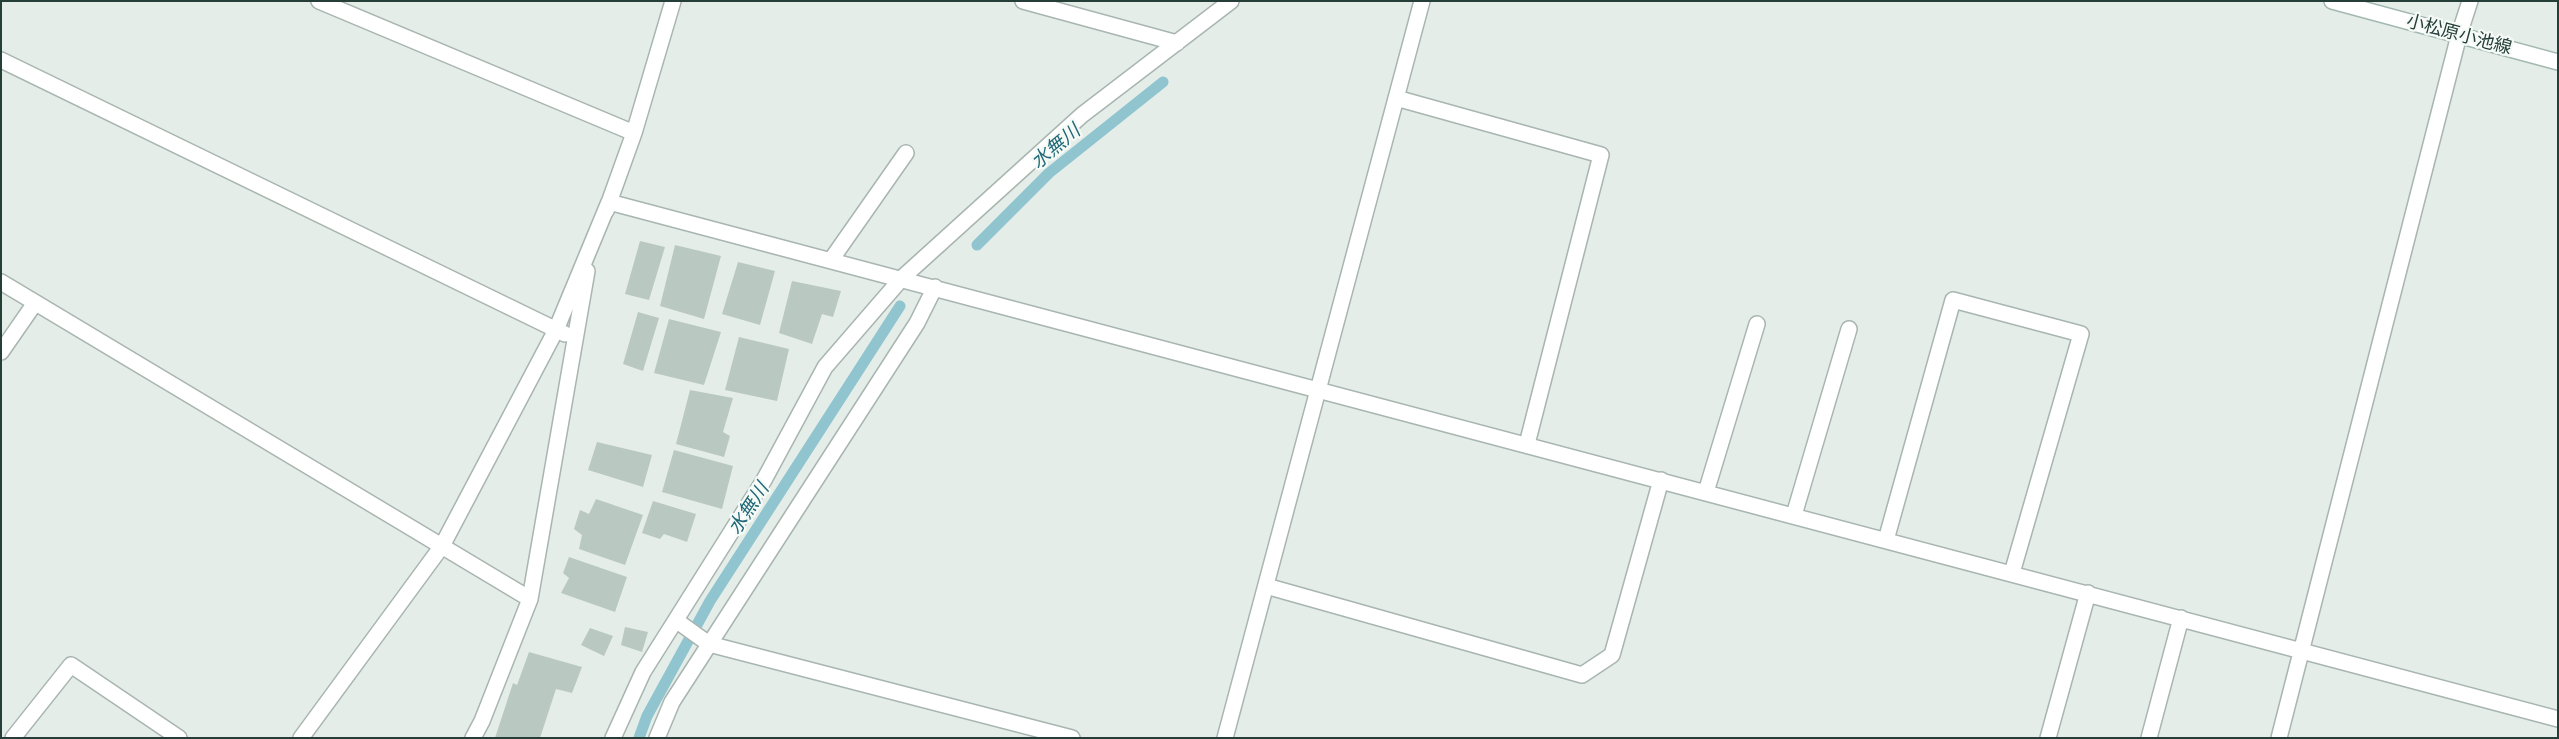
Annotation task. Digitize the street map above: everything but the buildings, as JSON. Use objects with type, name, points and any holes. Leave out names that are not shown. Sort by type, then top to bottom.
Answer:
[{"type":"street","points":[[319,1],[634,134]]},
{"type":"street","points":[[472,738],[482,721],[530,599],[589,260],[634,134],[673,1]]},
{"type":"street","points":[[1023,1],[1177,43]]},
{"type":"street","points":[[613,738],[643,672],[677,621],[764,480],[825,367],[902,278],[1082,115],[1231,1]]},
{"type":"street","points":[[1225,738],[1422,1]]},
{"type":"street","name":"小松原小池線","points":[[2332,1],[2558,62]]},
{"type":"street","points":[[2280,738],[2459,35],[2470,1]]},
{"type":"street","points":[[1,60],[575,339]]},
{"type":"street","points":[[1396,98],[1601,155],[1527,444]]},
{"type":"street","points":[[831,260],[906,153]]},
{"type":"street","points":[[301,738],[442,546],[556,330],[609,202]]},
{"type":"street","points":[[609,202],[902,278],[2558,719]]},
{"type":"street","points":[[1,282],[530,599]]},
{"type":"street","points":[[657,738],[672,702],[916,324],[935,287]]},
{"type":"street","points":[[1886,540],[1953,300],[2081,334],[2012,573]]},
{"type":"street","points":[[1,352],[35,303]]},
{"type":"street","points":[[1706,492],[1757,324]]},
{"type":"street","points":[[1794,515],[1849,329]]},
{"type":"street","points":[[1266,586],[1582,676],[1612,655],[1661,480]]},
{"type":"street","points":[[2048,738],[2088,593]]},
{"type":"street","points":[[2149,738],[2181,618]]},
{"type":"street","points":[[677,621],[708,644],[1072,738]]},
{"type":"street","points":[[13,738],[71,665],[179,738]]},
{"type":"waterway","name":"水無川","points":[[977,245],[1049,173],[1163,82]]},
{"type":"waterway","name":"水無川","points":[[639,738],[647,716],[710,601],[900,306]]}]
